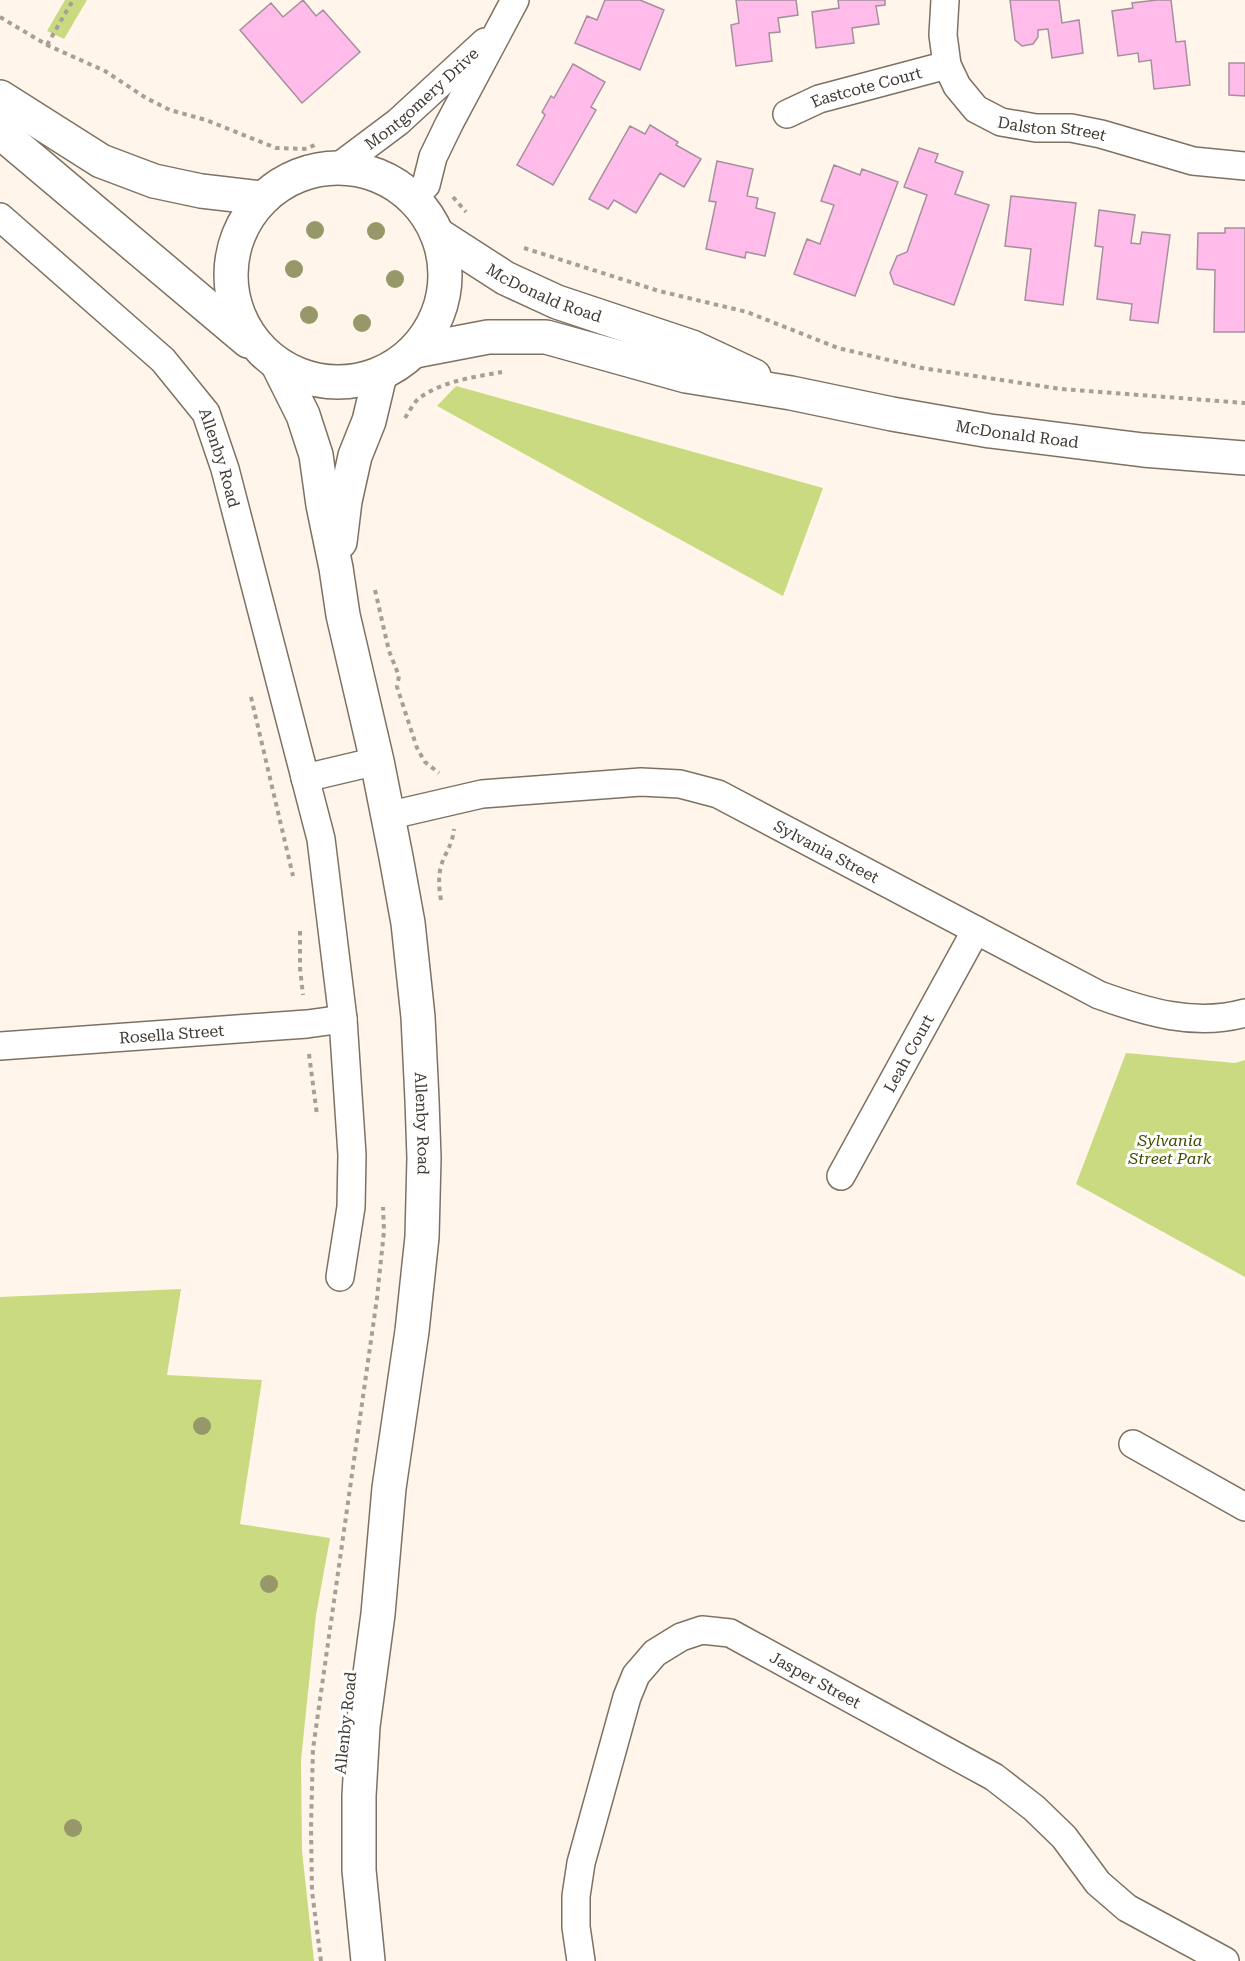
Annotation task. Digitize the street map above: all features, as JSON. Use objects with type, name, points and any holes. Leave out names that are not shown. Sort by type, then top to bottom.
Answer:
[{"type":"main road","points":[[0,97],[101,161],[154,181],[201,191],[262,198]]},
{"type":"main road","name":"Allenby Road","points":[[0,132],[270,359],[303,415],[316,455],[343,615],[377,761],[408,922],[418,1017],[424,1158],[422,1237],[412,1331],[389,1488],[378,1614],[363,1726],[359,1796],[359,1870],[368,1961]]},
{"type":"main road","points":[[332,153],[391,181],[414,198],[428,214],[437,234],[445,264],[444,296],[433,326],[415,351],[380,375],[346,383],[312,381],[270,359],[241,324],[231,291],[231,258],[242,226],[262,198],[284,181],[310,171],[332,153]]},
{"type":"main road","name":"McDonald Road","points":[[437,234],[505,278],[557,302],[692,347],[791,393]]},
{"type":"main road","name":"McDonald Road","points":[[415,351],[488,337],[546,337],[686,376],[791,393],[990,432],[1143,450],[1245,458]]},
{"type":"main road","name":"Allenby Road","points":[[336,568],[345,501],[355,456],[369,421],[380,375]]},
{"type":"main road","name":"Allenby Road","points":[[346,1961],[337,1861],[337,1803],[341,1755],[360,1608],[389,1488]]},
{"type":"street","name":"Montgomery Drive","points":[[414,198],[426,185],[433,157],[515,0]]},
{"type":"street","name":"Dalston Street","points":[[945,0],[943,35],[946,65],[957,86],[976,109],[1001,122],[1036,128],[1071,128],[1101,134],[1193,160],[1245,166]]},
{"type":"street","name":"Montgomery Drive","points":[[332,153],[398,122],[501,27]]},
{"type":"street","name":"Eastcote Court","points":[[787,114],[819,99],[946,65]]},
{"type":"street","name":"Allenby Road","points":[[0,217],[163,360],[206,413],[225,470],[321,838],[343,1019],[352,1155],[351,1207],[340,1277]]},
{"type":"street","points":[[305,778],[377,761]]},
{"type":"street","name":"Sylvania Street","points":[[387,816],[482,794],[641,782],[680,784],[717,794],[1099,995],[1144,1011],[1191,1019],[1245,1012]]},
{"type":"street","name":"Leah Court","points":[[841,1176],[976,930]]},
{"type":"street","name":"Rosella Street","points":[[0,1046],[307,1024],[343,1019]]},
{"type":"street","points":[[1133,1444],[1245,1508]]},
{"type":"street","name":"Jasper Street","points":[[581,1961],[576,1896],[581,1863],[627,1696],[636,1675],[655,1653],[681,1637],[702,1630],[730,1633],[994,1777],[1034,1808],[1064,1837],[1098,1882],[1127,1908],[1225,1961]]},
{"type":"path","points":[[47,45],[73,0]]},
{"type":"path","points":[[0,17],[47,45],[105,71],[146,98],[170,110],[206,120],[276,148],[307,148],[332,153]]},
{"type":"path","points":[[451,195],[470,217]]},
{"type":"path","points":[[519,247],[659,291],[747,312],[838,348],[922,368],[1061,388],[1245,403]]},
{"type":"path","points":[[401,423],[417,400],[435,390],[464,379],[504,371]]},
{"type":"path","points":[[373,582],[389,651],[399,676],[397,687],[417,747],[425,762],[442,776]]},
{"type":"path","points":[[249,689],[295,884]]},
{"type":"path","points":[[441,900],[438,884],[441,865],[452,846],[454,830]]},
{"type":"path","points":[[299,920],[300,968],[318,1122]]},
{"type":"path","points":[[321,1961],[312,1891],[313,1749],[377,1298],[384,1231],[383,1207]]},
{"type":"green space","points":[[65,0],[87,0],[64,39],[47,31]]},
{"type":"green space","points":[[456,386],[823,488],[783,596],[437,406]]},
{"type":"green space","name":"Sylvania Street Park","points":[[1126,1053],[1235,1063],[1245,1060],[1245,1277],[1076,1184]]},
{"type":"green space","points":[[181,1289],[167,1375],[262,1380],[240,1524],[330,1538],[316,1615],[301,1760],[302,1851],[314,1961],[0,1961],[0,1297]]},
{"type":"building","points":[[303,0],[316,16],[323,10],[360,52],[302,103],[240,30],[271,3],[283,17]]},
{"type":"building","points":[[605,0],[640,0],[664,10],[640,70],[575,43],[587,16],[597,20]]},
{"type":"building","points":[[736,0],[796,0],[798,15],[778,18],[780,32],[769,33],[772,61],[736,66],[731,25],[739,23]]},
{"type":"building","points":[[838,0],[885,0],[885,5],[876,6],[879,24],[852,28],[854,43],[816,48],[812,12],[839,8]]},
{"type":"building","points":[[1010,0],[1059,0],[1062,23],[1079,20],[1083,53],[1052,58],[1048,29],[1038,30],[1038,37],[1033,44],[1022,46],[1015,40]]},
{"type":"building","points":[[1171,0],[1176,42],[1185,41],[1190,85],[1154,89],[1151,60],[1139,62],[1138,53],[1118,56],[1112,11],[1133,8],[1132,3]]},
{"type":"building","points":[[1229,63],[1245,63],[1245,96],[1229,95]]},
{"type":"building","points":[[573,64],[605,82],[591,107],[596,110],[553,185],[517,165],[545,115],[542,112],[551,96],[554,98]]},
{"type":"building","points":[[650,125],[678,142],[676,145],[701,159],[684,187],[660,173],[636,213],[614,200],[608,209],[589,199],[630,126],[645,134]]},
{"type":"building","points":[[919,148],[938,154],[935,162],[963,172],[955,194],[989,205],[954,305],[894,284],[890,273],[897,256],[907,252],[927,195],[904,187]]},
{"type":"building","points":[[717,161],[753,169],[747,196],[758,198],[756,208],[775,213],[765,256],[746,252],[745,258],[706,249],[716,202],[709,201]]},
{"type":"building","points":[[834,165],[860,175],[862,169],[898,182],[855,296],[794,274],[807,239],[820,244],[834,205],[821,201]]},
{"type":"building","points":[[1011,196],[1076,203],[1063,305],[1025,300],[1031,249],[1005,246]]},
{"type":"building","points":[[1099,210],[1135,215],[1131,243],[1140,244],[1142,232],[1170,235],[1158,323],[1130,320],[1132,304],[1097,299],[1103,247],[1095,246]]},
{"type":"building","points":[[1225,228],[1245,228],[1245,332],[1214,332],[1215,270],[1197,269],[1198,233],[1225,233]]}]
